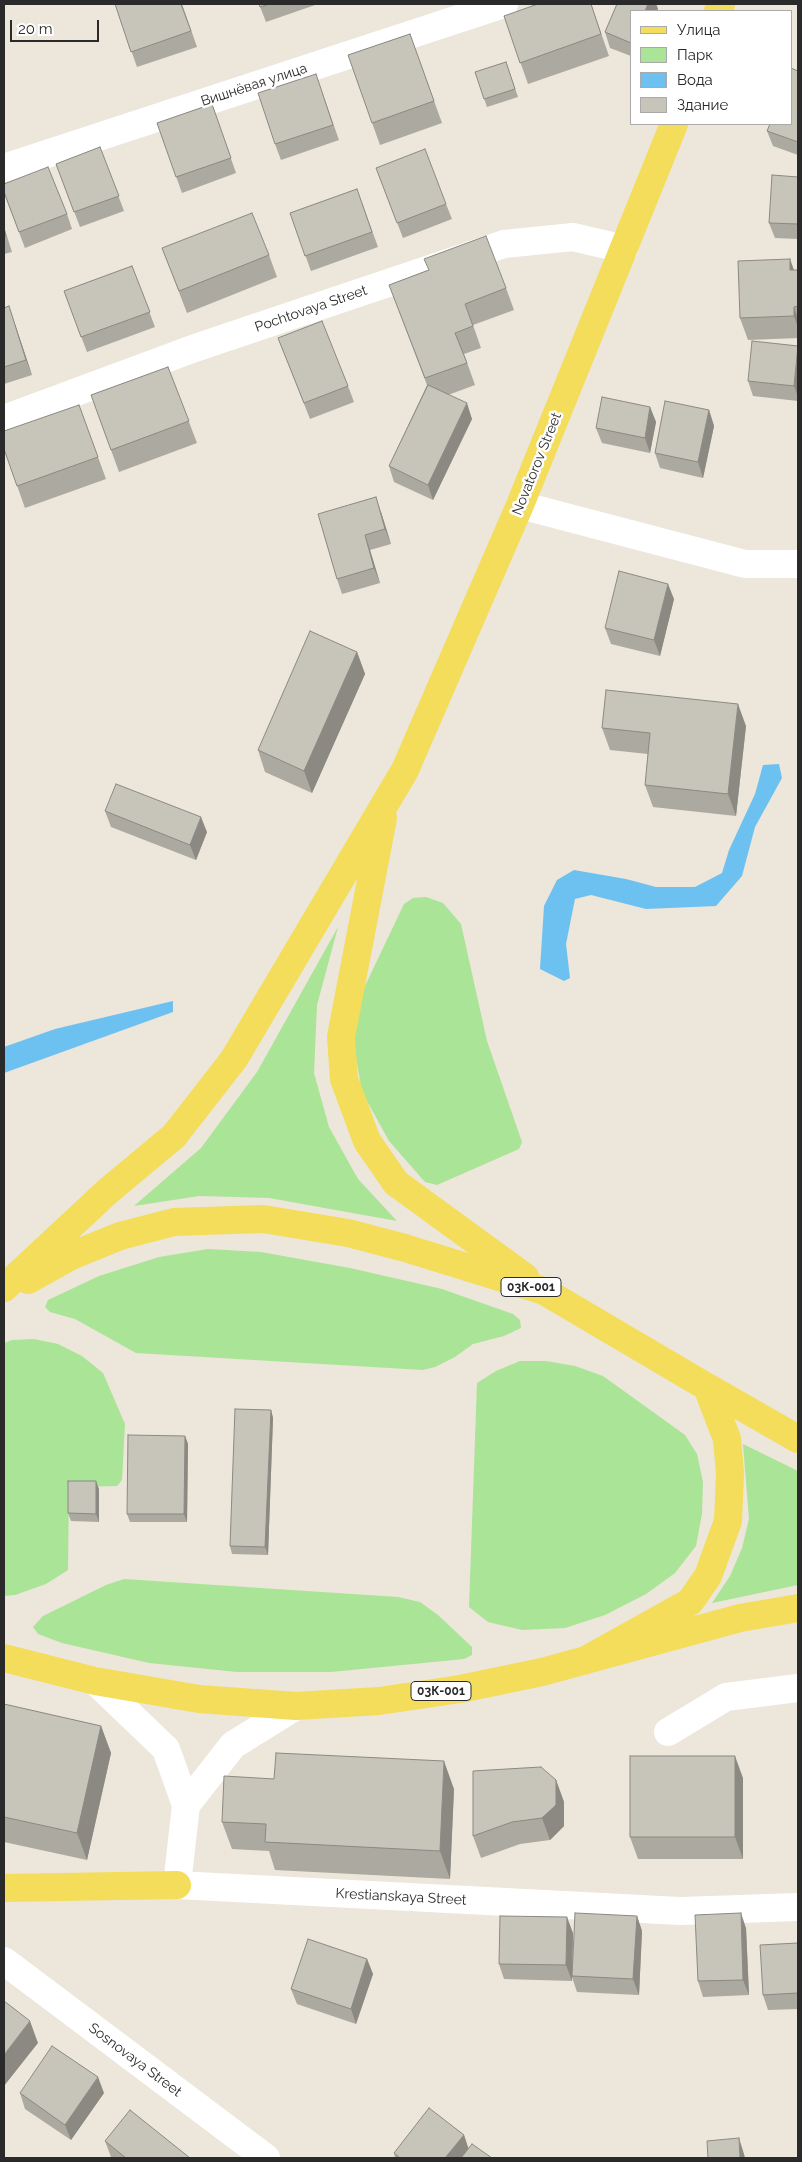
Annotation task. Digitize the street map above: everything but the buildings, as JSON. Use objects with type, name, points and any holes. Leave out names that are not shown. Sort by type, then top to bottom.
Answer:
[{"type":"main road","name":"Novatorov Street","points":[[4,1288],[108,1191],[174,1136],[234,1059],[387,798],[418,743],[520,505],[674,125]]},
{"type":"main road","points":[[387,798],[341,1036],[344,1079],[367,1141],[396,1183],[544,1291]]},
{"type":"main road","name":"03К-001","points":[[4,1293],[71,1256],[120,1236],[174,1222],[263,1218],[348,1233],[405,1248],[544,1291],[798,1439]]},
{"type":"main road","name":"03К-001","points":[[584,1661],[690,1602],[708,1576],[728,1521],[730,1473],[727,1439],[707,1387]]},
{"type":"main road","name":"03К-001","points":[[4,1658],[95,1681],[199,1699],[296,1706],[379,1701],[451,1690],[584,1661],[740,1618],[798,1608]]},
{"type":"main road","name":"Krestianskaya Street","points":[[4,1888],[177,1886]]},
{"type":"street","name":"Вишнёвая улица","points":[[4,168],[504,4]]},
{"type":"street","name":"Pochtovaya Street","points":[[4,419],[195,348],[504,244],[573,237],[624,249]]},
{"type":"street","points":[[520,505],[745,564],[798,564]]},
{"type":"street","points":[[95,1681],[166,1749],[186,1805],[177,1886]]},
{"type":"street","points":[[668,1732],[726,1697],[798,1688]]},
{"type":"street","points":[[186,1805],[233,1745],[296,1706]]},
{"type":"street","name":"Krestianskaya Street","points":[[177,1886],[680,1911],[798,1907]]},
{"type":"street","name":"Sosnovaya Street","points":[[4,1961],[266,2158]]},
{"type":"green space","points":[[426,897],[443,903],[461,924],[487,1041],[522,1142],[519,1149],[437,1185],[425,1182],[389,1141],[362,1092],[353,1040],[364,988],[404,904],[413,898]]},
{"type":"green space","points":[[338,927],[317,1005],[314,1073],[329,1127],[358,1179],[397,1221],[269,1198],[199,1196],[134,1206],[201,1148],[257,1072]]},
{"type":"green space","points":[[208,1249],[261,1252],[350,1268],[442,1289],[513,1314],[520,1320],[521,1328],[504,1336],[473,1344],[455,1357],[435,1367],[423,1370],[136,1353],[75,1319],[50,1312],[45,1307],[48,1300],[99,1276],[159,1257]]},
{"type":"green space","points":[[34,1339],[58,1344],[82,1356],[103,1373],[125,1424],[122,1480],[117,1486],[69,1487],[68,1570],[46,1584],[15,1595],[4,1596],[4,1343],[12,1340]]},
{"type":"green space","points":[[520,1361],[546,1361],[575,1366],[603,1376],[685,1435],[697,1454],[703,1482],[702,1514],[696,1546],[675,1573],[646,1594],[605,1615],[565,1628],[522,1630],[488,1622],[469,1607],[477,1383],[496,1371]]},
{"type":"green space","points":[[743,1444],[798,1471],[798,1585],[712,1603],[730,1576],[742,1548],[749,1519]]},
{"type":"green space","points":[[124,1579],[398,1597],[420,1602],[438,1615],[472,1647],[472,1655],[464,1659],[331,1672],[237,1672],[149,1663],[62,1643],[38,1634],[33,1627],[43,1616],[106,1585]]},
{"type":"water","points":[[779,764],[782,778],[755,827],[742,876],[716,906],[646,909],[591,895],[575,899],[566,944],[570,978],[564,981],[540,969],[544,906],[557,880],[574,870],[626,879],[656,887],[695,887],[722,873],[729,850],[755,794],[763,765]]},
{"type":"water","points":[[173,1001],[173,1012],[4,1073],[4,1047],[55,1029]]}]
